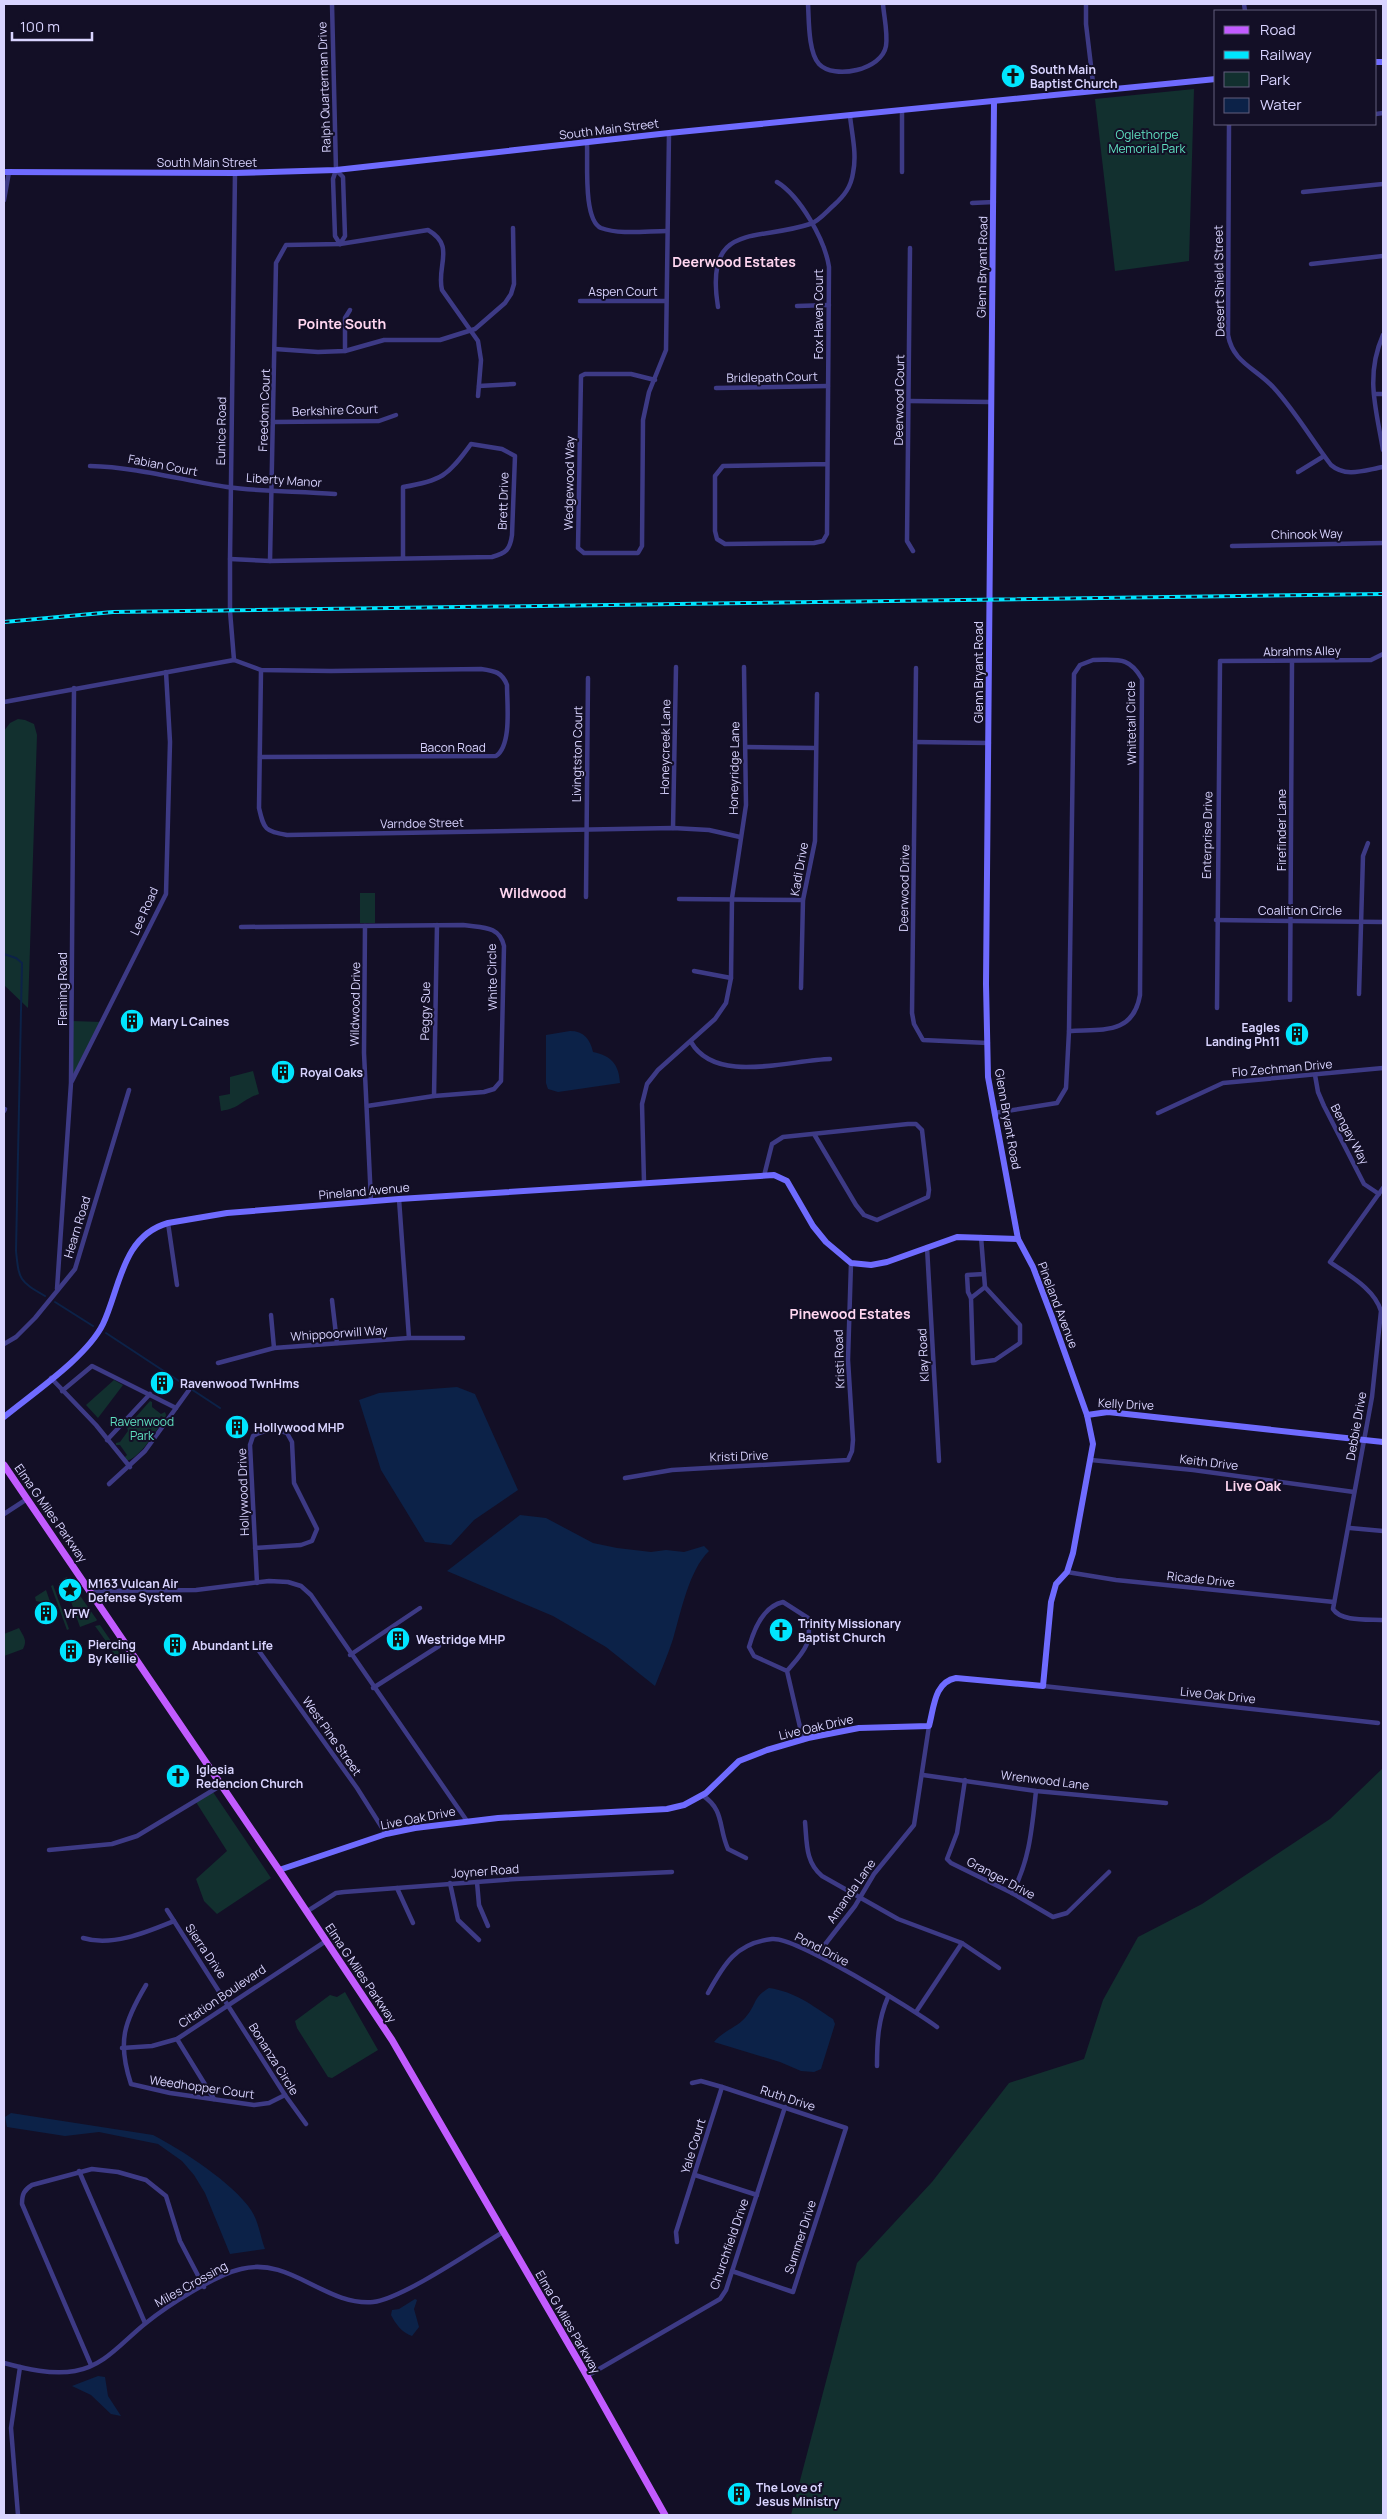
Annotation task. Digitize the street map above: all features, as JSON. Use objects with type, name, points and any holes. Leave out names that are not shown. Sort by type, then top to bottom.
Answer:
[{"type":"main road","name":"Elma G Miles Parkway","points":[[4,1465],[91,1591],[220,1786],[280,1870],[416,2081],[587,2376],[665,2515]]},
{"type":"street","name":"Ralph Quarterman Drive","points":[[332,4],[336,170],[333,178],[335,236],[340,244],[345,236],[343,177],[336,170]]},
{"type":"street","points":[[808,4],[813,53],[818,63],[823,67],[840,72],[870,67],[880,59],[886,47],[883,4]]},
{"type":"street","points":[[1086,4],[1086,24],[1094,91]]},
{"type":"street","name":"South Main Street","points":[[7,172],[235,173],[336,170],[587,144],[669,133],[1214,79]]},
{"type":"street","name":"Glenn Bryant Road","points":[[994,102],[986,984],[988,1077],[1018,1239]]},
{"type":"street","points":[[902,111],[902,172]]},
{"type":"street","points":[[718,307],[714,281],[721,256],[731,245],[747,236],[812,224],[846,193],[853,175],[855,154],[850,116]]},
{"type":"street","name":"Desert Shield Street","points":[[1229,125],[1228,326],[1230,349],[1237,358],[1274,388],[1324,456],[1338,471],[1346,473],[1383,467]]},
{"type":"street","name":"Wedgewood Way","points":[[655,380],[631,374],[586,374],[581,376],[578,548],[584,553],[638,552],[642,546],[643,420],[666,350],[669,133]]},
{"type":"street","points":[[587,144],[589,210],[594,222],[600,228],[614,230],[667,231]]},
{"type":"street","points":[[4,200],[7,172]]},
{"type":"street","name":"Eunice Road","points":[[234,660],[230,611],[230,559],[235,173]]},
{"type":"street","name":"Fox Haven Court","points":[[776,182],[788,189],[812,224],[827,253],[829,305],[827,534],[823,542],[725,544],[717,539],[715,531],[715,476],[723,466],[827,464]]},
{"type":"street","points":[[1303,192],[1383,184]]},
{"type":"street","points":[[972,202],[994,202]]},
{"type":"street","points":[[275,349],[318,352],[345,351],[384,340],[406,338],[440,340],[470,332],[489,318],[505,303],[511,294],[514,284],[513,228]]},
{"type":"street","points":[[340,244],[428,230],[437,235],[445,254],[440,280],[442,290],[478,341],[480,360],[478,396]]},
{"type":"street","name":"Freedom Court","points":[[270,561],[278,260],[286,245],[340,244]]},
{"type":"street","name":"Deerwood Court","points":[[910,248],[907,541],[913,551]]},
{"type":"street","points":[[1311,264],[1383,256]]},
{"type":"street","name":"Aspen Court","points":[[580,300],[666,301]]},
{"type":"street","points":[[798,306],[829,305]]},
{"type":"street","points":[[345,351],[344,318],[350,310]]},
{"type":"street","points":[[1383,335],[1374,360],[1374,394],[1383,450]]},
{"type":"street","points":[[479,386],[514,384]]},
{"type":"street","name":"Bridlepath Court","points":[[716,388],[828,386]]},
{"type":"street","points":[[1374,394],[1383,394]]},
{"type":"street","points":[[909,401],[990,402]]},
{"type":"street","name":"Berkshire Court","points":[[274,422],[379,421],[396,415]]},
{"type":"street","name":"Brett Drive","points":[[230,559],[270,561],[492,557],[508,551],[512,535],[515,456],[502,449],[471,444],[442,478],[430,483],[403,488],[403,558]]},
{"type":"street","points":[[1298,472],[1324,456]]},
{"type":"street","name":"Fabian Court","points":[[90,466],[123,467],[147,474],[231,487]]},
{"type":"street","name":"Liberty Manor","points":[[231,487],[335,494]]},
{"type":"street","name":"Chinook Way","points":[[1232,546],[1383,543]]},
{"type":"street","name":"Abrahms Alley","points":[[1220,662],[1370,660],[1383,654]]},
{"type":"street","points":[[4,702],[234,660],[261,670]]},
{"type":"street","name":"Whitetail Circle","points":[[994,1113],[1057,1102],[1066,1088],[1069,1031],[1074,674],[1080,665],[1093,660],[1125,660],[1136,668],[1142,680],[1140,995],[1138,1009],[1130,1020],[1115,1028],[1069,1031]]},
{"type":"street","name":"Firefinder Lane","points":[[1290,1000],[1292,661]]},
{"type":"street","name":"Enterprise Drive","points":[[1217,1008],[1216,920],[1220,662]]},
{"type":"street","name":"Honeycreek Lane","points":[[673,828],[676,667]]},
{"type":"street","name":"Honeyridge Lane","points":[[731,978],[732,898],[746,805],[744,667]]},
{"type":"street","name":"Deerwood Drive","points":[[916,668],[912,1013],[914,1024],[922,1040],[988,1043]]},
{"type":"street","name":"Bacon Road","points":[[260,757],[496,756],[502,752],[506,742],[507,714],[507,685],[504,676],[498,671],[482,669],[261,670]]},
{"type":"street","name":"Varndoe Street","points":[[261,670],[260,808],[263,826],[270,832],[287,836],[673,828],[709,830],[740,837]]},
{"type":"street","name":"Lee Road","points":[[71,1083],[166,894],[170,742],[166,672]]},
{"type":"street","name":"Livingtston Court","points":[[586,897],[588,678]]},
{"type":"street","name":"Fleming Road","points":[[57,1289],[71,1083],[74,688]]},
{"type":"street","name":"Kadi Drive","points":[[801,988],[803,900],[815,841],[817,694]]},
{"type":"street","points":[[915,742],[989,743]]},
{"type":"street","points":[[746,748],[815,748]]},
{"type":"street","points":[[1359,994],[1363,856],[1368,843]]},
{"type":"street","points":[[679,899],[803,900]]},
{"type":"street","name":"Coalition Circle","points":[[1216,920],[1383,922]]},
{"type":"street","name":"Wildwood Drive","points":[[365,926],[364,1052],[371,1202]]},
{"type":"street","name":"White Circle","points":[[241,927],[437,926],[485,928],[496,931],[502,937],[504,946],[502,969],[504,1063],[501,1081],[494,1090],[366,1106]]},
{"type":"street","name":"Peggy Sue","points":[[434,1096],[437,926]]},
{"type":"street","points":[[644,1182],[642,1104],[647,1084],[658,1070],[715,1019],[726,1003],[731,978],[694,971]]},
{"type":"street","points":[[691,1042],[696,1050],[711,1062],[740,1067],[830,1059]]},
{"type":"street","name":"Flo Zechman Drive","points":[[1158,1113],[1223,1083],[1383,1068]]},
{"type":"street","name":"Bengay Way","points":[[1315,1075],[1318,1092],[1324,1106],[1364,1184],[1379,1194]]},
{"type":"street","name":"Hearn Road","points":[[4,1344],[16,1336],[35,1318],[75,1269],[129,1090]]},
{"type":"street","points":[[764,1176],[772,1144],[777,1140],[814,1134],[916,1124],[922,1130],[929,1190],[928,1198],[877,1220],[864,1215],[856,1205],[814,1134]]},
{"type":"street","name":"Pineland Avenue","points":[[4,1417],[95,1340],[104,1322],[127,1258],[148,1233],[158,1226],[168,1223],[227,1214],[399,1199],[644,1182],[774,1176],[787,1181],[818,1232],[826,1242],[851,1263]]},
{"type":"street","points":[[1379,1194],[1383,1188]]},
{"type":"street","name":"Debbie Drive","points":[[1379,1194],[1330,1262],[1367,1290],[1379,1304],[1381,1311],[1372,1397],[1354,1492],[1350,1528],[1334,1608],[1337,1614],[1383,1620]]},
{"type":"street","points":[[399,1199],[410,1338]]},
{"type":"street","points":[[168,1223],[177,1285]]},
{"type":"street","points":[[851,1263],[871,1265],[957,1237],[981,1236],[1018,1239]]},
{"type":"street","points":[[981,1236],[984,1274],[984,1287],[1020,1325],[1020,1343],[995,1360],[973,1363],[971,1298],[967,1275],[984,1274]]},
{"type":"street","name":"Pineland Avenue","points":[[1018,1239],[1033,1267],[1086,1415]]},
{"type":"street","name":"Klay Road","points":[[927,1247],[939,1462]]},
{"type":"street","name":"Kristi Road","points":[[851,1263],[848,1311],[853,1431],[851,1454]]},
{"type":"street","points":[[971,1298],[984,1287]]},
{"type":"street","points":[[332,1300],[337,1343]]},
{"type":"street","points":[[271,1315],[274,1348]]},
{"type":"street","name":"Whippoorwill Way","points":[[218,1363],[274,1348],[410,1338],[463,1338]]},
{"type":"street","points":[[62,1391],[92,1366],[176,1408]]},
{"type":"street","points":[[51,1378],[130,1466]]},
{"type":"street","points":[[108,1484],[145,1451],[189,1390]]},
{"type":"street","points":[[107,1440],[150,1394]]},
{"type":"street","name":"Kelly Drive","points":[[1043,1686],[1051,1602],[1056,1584],[1067,1572],[1073,1553],[1091,1460],[1093,1444],[1086,1415],[1108,1412],[1383,1442]]},
{"type":"street","name":"Hollywood Drive","points":[[255,1548],[273,1545],[301,1545],[312,1541],[316,1529],[294,1484],[292,1442],[287,1433],[278,1430],[264,1431],[253,1436],[250,1445],[255,1548],[257,1582]]},
{"type":"street","name":"Kristi Drive","points":[[626,1478],[672,1470],[843,1462],[848,1460],[851,1454]]},
{"type":"street","name":"Keith Drive","points":[[1091,1460],[1193,1470],[1354,1492]]},
{"type":"street","points":[[4,1514],[27,1499]]},
{"type":"street","points":[[1350,1528],[1383,1532]]},
{"type":"street","name":"Ricade Drive","points":[[1067,1572],[1125,1581],[1334,1602]]},
{"type":"street","points":[[91,1591],[196,1590],[257,1582],[288,1582],[300,1586],[311,1595],[350,1655],[450,1794],[467,1821]]},
{"type":"street","points":[[783,1602],[808,1618],[810,1634],[806,1649],[787,1671],[754,1656],[749,1646],[763,1616],[774,1604],[783,1602]]},
{"type":"street","points":[[350,1655],[420,1608]]},
{"type":"street","points":[[373,1688],[439,1646]]},
{"type":"street","name":"West Pine Street","points":[[259,1650],[357,1788],[386,1834]]},
{"type":"street","points":[[787,1671],[803,1740]]},
{"type":"street","name":"Live Oak Drive","points":[[280,1870],[386,1834],[415,1828],[467,1821],[667,1809],[684,1805],[702,1795],[739,1761],[803,1740],[859,1728],[929,1726],[939,1688],[946,1680],[956,1678],[1378,1723]]},
{"type":"street","name":"Amanda Lane","points":[[820,1956],[823,1947],[874,1874],[914,1825],[929,1726]]},
{"type":"street","name":"Wrenwood Lane","points":[[923,1775],[1036,1790],[1166,1803]]},
{"type":"street","name":"Granger Drive","points":[[965,1780],[957,1833],[947,1858],[951,1863],[1012,1893],[1046,1914],[1061,1916],[1074,1908],[1109,1872]]},
{"type":"street","points":[[49,1850],[112,1844],[136,1836],[220,1786]]},
{"type":"street","points":[[1012,1893],[1023,1873],[1029,1851],[1036,1790]]},
{"type":"street","points":[[702,1795],[712,1801],[718,1810],[728,1849],[746,1858]]},
{"type":"street","points":[[805,1822],[808,1856],[814,1869],[859,1898],[898,1919],[962,1943],[999,1968]]},
{"type":"street","name":"Joyner Road","points":[[306,1912],[336,1893],[477,1882],[672,1872]]},
{"type":"street","points":[[477,1882],[479,1905],[488,1926]]},
{"type":"street","points":[[450,1884],[458,1920],[479,1940]]},
{"type":"street","points":[[396,1888],[413,1922]]},
{"type":"street","name":"Sierra Drive","points":[[167,1910],[228,2003]]},
{"type":"street","points":[[83,1938],[94,1941],[142,1934],[174,1921]]},
{"type":"street","name":"Pond Drive","points":[[708,1993],[723,1966],[732,1955],[758,1943],[773,1939],[792,1943],[820,1956],[916,2012],[937,2027]]},
{"type":"street","name":"Citation Boulevard","points":[[122,2048],[152,2046],[176,2039],[326,1940]]},
{"type":"street","points":[[916,2012],[962,1943]]},
{"type":"street","name":"Weedhopper Court","points":[[146,1985],[128,2018],[122,2048],[131,2084],[170,2093],[262,2105],[285,2095]]},
{"type":"street","points":[[877,2066],[881,2013],[888,1997]]},
{"type":"street","name":"Bonanza Circle","points":[[228,2003],[285,2095],[306,2124]]},
{"type":"street","points":[[176,2039],[214,2099]]},
{"type":"street","points":[[692,2082],[701,2081],[722,2087]]},
{"type":"street","name":"Ruth Drive","points":[[722,2087],[846,2128]]},
{"type":"street","name":"Yale Court","points":[[677,2242],[676,2232],[722,2087]]},
{"type":"street","name":"Churchfield Drive","points":[[587,2376],[720,2299],[726,2290],[785,2107]]},
{"type":"street","name":"Summer Drive","points":[[732,2272],[793,2292],[846,2128]]},
{"type":"street","points":[[91,2366],[22,2204],[22,2195],[26,2188],[79,2171],[92,2169],[136,2176],[157,2187],[168,2201],[180,2241],[204,2286]]},
{"type":"street","points":[[79,2171],[145,2323]]},
{"type":"street","points":[[695,2175],[756,2194]]},
{"type":"street","name":"Miles Crossing","points":[[4,2363],[20,2367],[65,2372],[91,2366],[105,2359],[145,2323],[204,2286],[242,2268],[270,2266],[283,2270],[343,2298],[358,2302],[382,2300],[406,2290],[503,2232]]},
{"type":"street","points":[[18,2515],[11,2428],[20,2367]]},
{"type":"green space","name":"Oglethorpe Memorial Park","points":[[1194,89],[1189,261],[1115,271],[1095,99]]},
{"type":"green space","points":[[18,719],[34,724],[37,735],[28,1008],[4,985],[4,731],[10,723]]},
{"type":"green space","points":[[360,893],[375,893],[375,923],[360,923]]},
{"type":"green space","points":[[72,1021],[102,1022],[75,1074],[71,1074]]},
{"type":"green space","points":[[253,1071],[259,1094],[233,1108],[221,1111],[219,1096],[230,1094],[230,1077]]},
{"type":"green space","points":[[114,1380],[123,1385],[98,1418],[86,1405]]},
{"type":"green space","name":"Ravenwood Park","points":[[150,1401],[152,1402],[152,1407],[161,1414],[165,1412],[165,1418],[161,1416],[155,1424],[159,1427],[140,1452],[126,1461],[124,1458],[127,1455],[120,1445],[116,1445],[116,1443],[120,1442],[128,1431],[127,1427]]},
{"type":"green space","points":[[67,1577],[96,1621],[80,1627],[63,1579]]},
{"type":"green space","points":[[53,1585],[69,1629],[67,1630],[51,1586]]},
{"type":"green space","points":[[46,1590],[53,1610],[48,1611],[45,1603],[36,1601],[35,1597]]},
{"type":"green space","points":[[100,1625],[120,1654],[116,1656],[109,1655],[113,1651],[95,1626]]},
{"type":"green space","points":[[19,1628],[25,1641],[23,1649],[4,1656],[4,1634]]},
{"type":"green space","points":[[1383,1768],[1383,2515],[791,2515],[857,2263],[932,2182],[1009,2083],[1084,2059],[1103,2000],[1138,1937],[1202,1904],[1330,1819]]},
{"type":"green space","points":[[213,1792],[271,1878],[217,1914],[204,1901],[196,1879],[227,1851],[196,1802]]},
{"type":"green space","points":[[345,1992],[378,2050],[332,2078],[328,2077],[297,2028],[295,2021],[330,1995],[337,1997]]},
{"type":"water","points":[[570,1031],[583,1034],[590,1043],[593,1052],[605,1056],[613,1062],[618,1071],[620,1083],[558,1092],[548,1089],[546,1083],[546,1035]]},
{"type":"water","points":[[457,1387],[475,1394],[518,1490],[474,1520],[451,1545],[425,1542],[381,1470],[359,1400],[379,1393]]},
{"type":"water","points":[[520,1515],[546,1518],[593,1543],[617,1548],[651,1552],[666,1550],[684,1552],[704,1546],[709,1551],[702,1559],[691,1580],[671,1645],[655,1686],[606,1647],[553,1616],[447,1571]]},
{"type":"water","points":[[769,1988],[795,1996],[833,2019],[835,2024],[821,2069],[814,2072],[801,2071],[780,2062],[714,2042],[745,2018],[757,1998]]},
{"type":"water","points":[[11,2113],[153,2135],[178,2149],[220,2178],[243,2200],[256,2219],[265,2249],[230,2254],[205,2193],[194,2175],[182,2161],[158,2144],[99,2132],[65,2136],[7,2127],[5,2117]]},
{"type":"water","points":[[415,2299],[417,2300],[414,2309],[419,2327],[412,2336],[402,2330],[391,2315],[392,2310],[399,2309]]},
{"type":"water","points":[[98,2376],[105,2377],[108,2396],[121,2416],[111,2414],[91,2395],[72,2386]]},
{"type":"waterway","points":[[4,954],[16,958],[22,963],[17,1261],[20,1274],[25,1283],[45,1296]]},
{"type":"waterway","points":[[55,1302],[93,1326]]},
{"type":"waterway","points":[[106,1333],[220,1408]]},
{"type":"railway","points":[[4,622],[113,612],[1383,594]]},
{"type":"place","name":"South Main Baptist Church","points":[[1013,76]]},
{"type":"place","name":"Mary L Caines","points":[[132,1021]]},
{"type":"place","name":"Eagles Landing Ph11","points":[[1297,1034]]},
{"type":"place","name":"Royal Oaks","points":[[283,1072]]},
{"type":"place","name":"Ravenwood TwnHms","points":[[162,1383]]},
{"type":"place","name":"Hollywood MHP","points":[[237,1427]]},
{"type":"place","name":"M163 Vulcan Air Defense System","points":[[70,1590]]},
{"type":"place","name":"VFW","points":[[46,1613]]},
{"type":"place","name":"Trinity Missionary Baptist Church","points":[[781,1630]]},
{"type":"place","name":"Westridge MHP","points":[[398,1639]]},
{"type":"place","name":"Abundant Life","points":[[175,1645]]},
{"type":"place","name":"Piercing By Kellie","points":[[71,1651]]},
{"type":"place","name":"Iglesia Redencion Church","points":[[178,1776]]},
{"type":"place","name":"The Love of Jesus Ministry","points":[[739,2494]]},
{"type":"district","name":"Deerwood Estates","points":[[734,261]]},
{"type":"district","name":"Pointe South","points":[[342,323]]},
{"type":"district","name":"Wildwood","points":[[533,892]]},
{"type":"district","name":"Pinewood Estates","points":[[850,1313]]},
{"type":"district","name":"Live Oak","points":[[1253,1485]]}]
